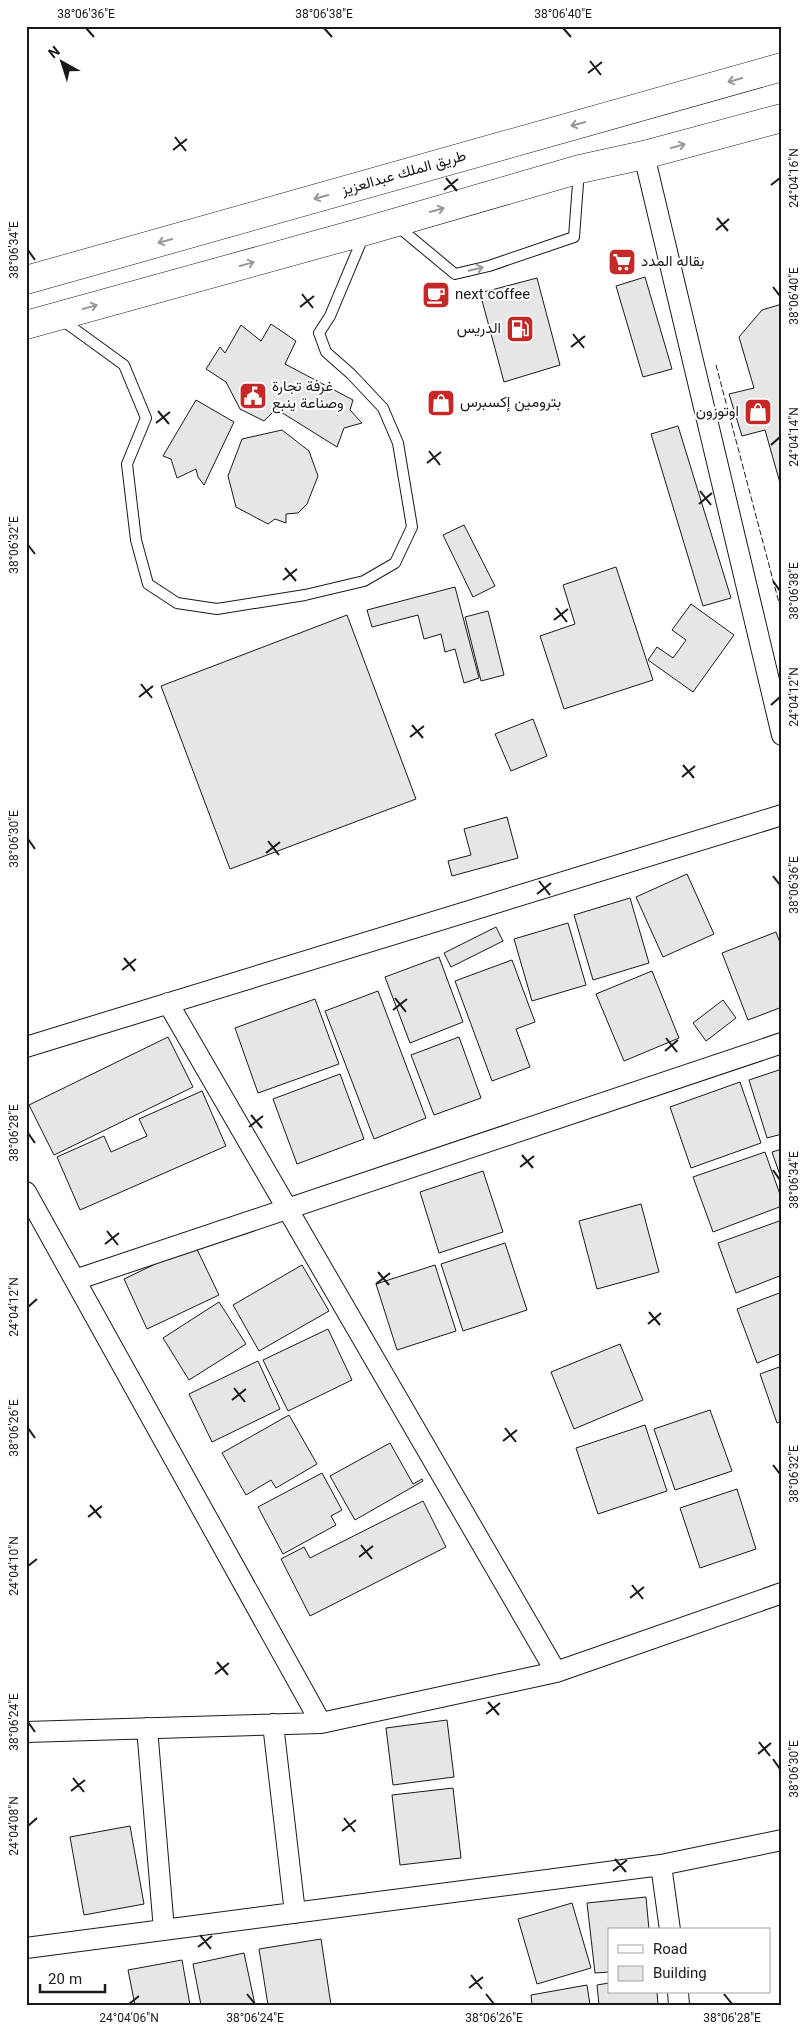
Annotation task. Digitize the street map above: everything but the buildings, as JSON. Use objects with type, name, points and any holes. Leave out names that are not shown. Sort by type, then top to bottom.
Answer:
[{"type":"highway","name":"طريق الملك عبدالعزيز","points":[[26,280],[782,67]]},
{"type":"highway","points":[[26,325],[366,231],[580,169],[644,155],[782,118]]},
{"type":"street","points":[[644,155],[782,735]]},
{"type":"street","points":[[26,1047],[782,815]]},
{"type":"street","points":[[168,1003],[556,1672]]},
{"type":"street","points":[[76,1280],[782,1043]]},
{"type":"street","points":[[26,1192],[321,1723]]},
{"type":"street","points":[[26,1732],[321,1723],[556,1672],[782,1593]]},
{"type":"street","points":[[273,1724],[295,1913]]},
{"type":"street","points":[[146,1728],[164,1930]]},
{"type":"street","points":[[26,1948],[662,1865],[782,1840]]},
{"type":"street","points":[[662,1865],[670,1928]]},
{"type":"lane","points":[[394,223],[455,274],[489,266],[574,237],[580,169]]},
{"type":"lane","points":[[57,316],[124,365],[146,418],[127,464],[136,540],[148,584],[177,603],[217,609],[305,595],[364,581],[395,563],[412,527],[398,443],[383,408],[351,374],[326,352],[319,333],[330,316],[366,231]]},
{"type":"fence","points":[[716,365],[782,614]]},
{"type":"place","name":"بقاله المدد","points":[[622,262]]},
{"type":"place","name":"next coffee","points":[[436,295]]},
{"type":"place","name":"الدريس","points":[[520,329]]},
{"type":"place","name":"غرفة تجارة وصناعة ينبع","points":[[253,396]]},
{"type":"place","name":"بترومين إكسبرس","points":[[441,403]]},
{"type":"place","name":"اوتوزون","points":[[758,412]]}]
